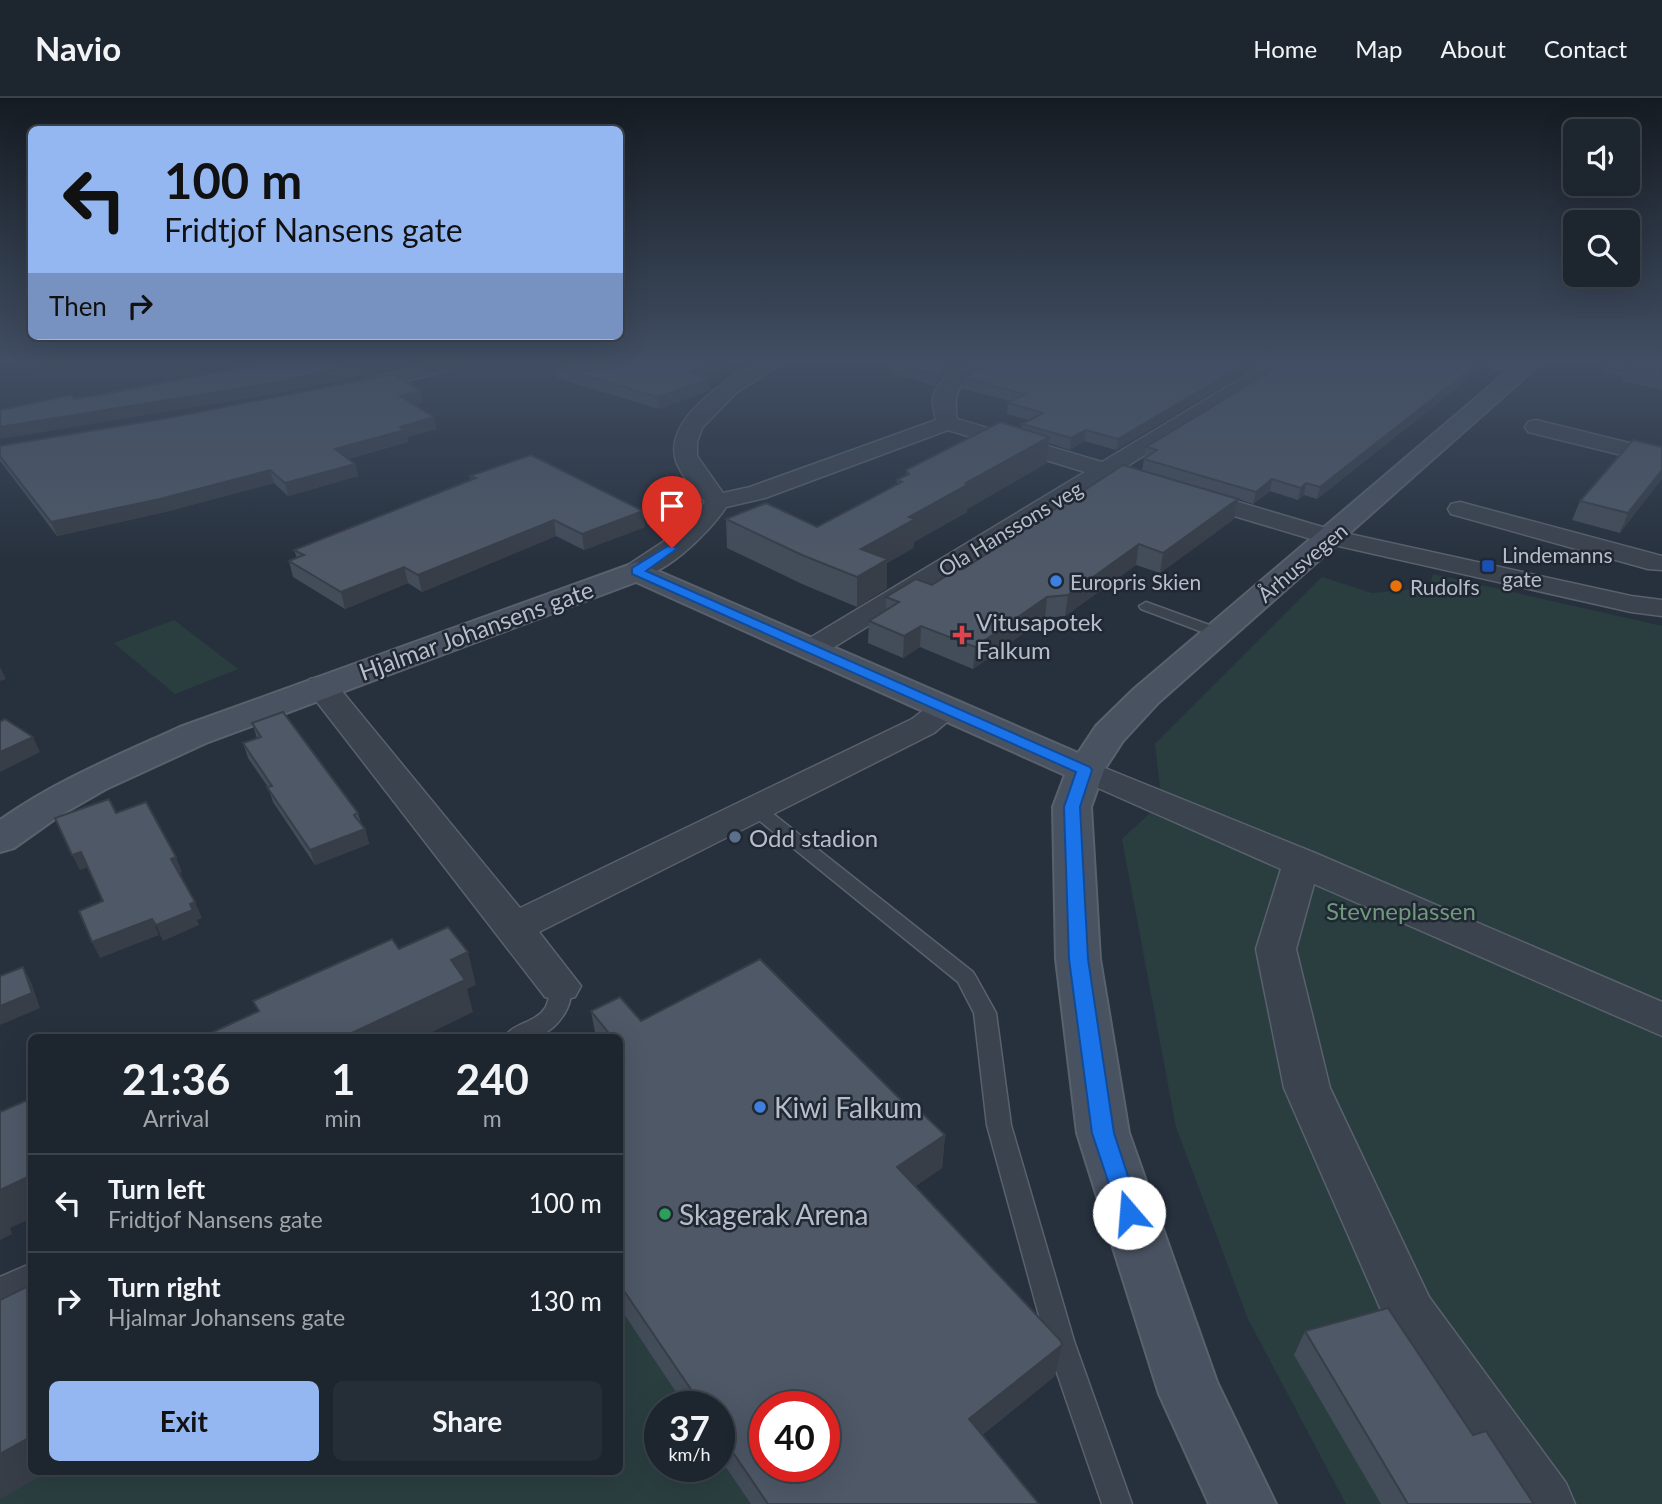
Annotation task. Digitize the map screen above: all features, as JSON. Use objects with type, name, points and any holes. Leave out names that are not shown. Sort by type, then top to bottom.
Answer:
[{"type":"street","points":[[690,430],[687,436],[687,456],[717,502],[757,493],[929,430]]},
{"type":"street","points":[[970,430],[1330,537],[1630,604],[1662,608]]},
{"type":"street","name":"Ola Hanssons veg","points":[[813,648],[1172,430]]},
{"type":"street","name":"Århusvegen","points":[[1243,1504],[1190,1394],[1103,1133],[1078,959],[1072,807],[1084,770],[1109,734],[1146,696],[1330,537],[1447,430]]},
{"type":"street","points":[[1547,430],[1662,458]]},
{"type":"street","name":"Hjalmar Johansens gate","points":[[0,839],[62,797],[193,735],[636,571],[690,537],[717,502]]},
{"type":"street","points":[[1460,509],[1660,559],[1630,604]]},
{"type":"street","points":[[636,571],[1084,770],[1302,862],[1662,1020]]},
{"type":"street","points":[[321,686],[559,986]]},
{"type":"street","points":[[513,928],[923,726],[946,709]]},
{"type":"street","points":[[1302,862],[1276,949],[1307,1088],[1410,1315],[1545,1504]]},
{"type":"lane","points":[[1146,606],[1218,633]]},
{"type":"lane","points":[[756,808],[966,977],[985,1013],[999,1125],[1060,1341],[1117,1504]]},
{"type":"lane","points":[[522,1034],[552,1018],[561,1000],[559,986]]},
{"type":"lane","points":[[0,1290],[28,1277]]},
{"type":"green space","name":"Stevneplassen","points":[[1433,574],[1662,626],[1662,1504],[1346,1504],[1248,1319],[1176,1127],[1122,839],[1162,802],[1155,744],[1322,577],[1372,593],[1429,588]]},
{"type":"green space","points":[[174,620],[238,669],[175,694],[114,643]]},
{"type":"green space","name":"Skagerak Arena","points":[[623,1104],[941,1504],[0,1504],[0,1344],[28,1456],[28,1475],[623,1475]]},
{"type":"building","points":[[98,430],[405,430],[335,449],[355,464],[285,483],[270,470],[160,499],[51,522],[0,456],[0,446]]},
{"type":"building","points":[[985,430],[1025,430],[1049,437],[966,483],[969,484],[909,517],[915,519],[861,549],[888,559],[857,577],[802,555],[726,519],[766,503],[817,527],[902,482],[897,480],[909,474],[906,470]]},
{"type":"building","points":[[1042,430],[1134,430],[1118,439],[1086,430],[1071,438]]},
{"type":"building","points":[[1174,430],[1393,430],[1320,487],[1306,483],[1301,488],[1272,479],[1256,492],[1144,459],[1157,450],[1146,447]]},
{"type":"building","points":[[1633,440],[1662,447],[1662,470],[1628,513],[1580,501]]},
{"type":"building","points":[[531,455],[643,511],[582,534],[554,520],[418,575],[404,567],[341,592],[289,561],[304,555],[294,550],[476,478],[470,476]]},
{"type":"building","points":[[1123,465],[1238,499],[1163,553],[1139,544],[1068,595],[1047,597],[975,647],[921,626],[904,636],[869,621],[899,602],[886,597],[916,579],[932,585],[960,567],[963,569]]},
{"type":"building","points":[[283,712],[358,813],[354,815],[365,829],[310,850],[267,787],[272,786],[243,743],[261,737],[252,723]]},
{"type":"building","points":[[5,719],[33,737],[0,752],[0,722]]},
{"type":"building","points":[[109,799],[116,813],[146,802],[176,857],[171,859],[195,902],[190,904],[193,910],[156,925],[152,919],[92,942],[79,911],[103,901],[81,852],[72,855],[55,818]]},
{"type":"building","points":[[448,927],[468,952],[451,960],[465,980],[350,1034],[209,1034],[259,1011],[253,1001],[392,939],[399,949]]},
{"type":"building","points":[[760,959],[917,1116],[922,1113],[945,1135],[897,1167],[1061,1341],[1062,1345],[969,1419],[1039,1504],[768,1504],[753,1482],[840,1482],[840,1391],[749,1391],[749,1476],[735,1456],[735,1391],[692,1391],[623,1289],[623,1034],[609,1034],[591,1011],[620,997],[641,1021]]},
{"type":"building","points":[[23,967],[32,993],[0,1006],[0,976]]},
{"type":"building","points":[[28,1100],[28,1177],[0,1190],[0,1112]]},
{"type":"building","points":[[28,1286],[28,1438],[0,1454],[0,1300]]},
{"type":"building","points":[[1388,1308],[1473,1435],[1486,1431],[1534,1504],[1408,1504],[1305,1331]]},
{"type":"place","name":"Lindemanns gate","points":[[1488,566]]},
{"type":"place","name":"Europris Skien","points":[[1056,581]]},
{"type":"place","name":"Rudolfs","points":[[1396,586]]},
{"type":"place","name":"Vitusapotek Falkum","points":[[962,635]]},
{"type":"place","name":"Odd stadion","points":[[735,837]]},
{"type":"place","name":"Kiwi Falkum","points":[[760,1107]]},
{"type":"place","name":"Skagerak Arena","points":[[665,1214]]},
{"type":"route","points":[[672,548],[636,571],[1084,770],[1072,807],[1078,959],[1103,1133],[1129,1213]]}]
